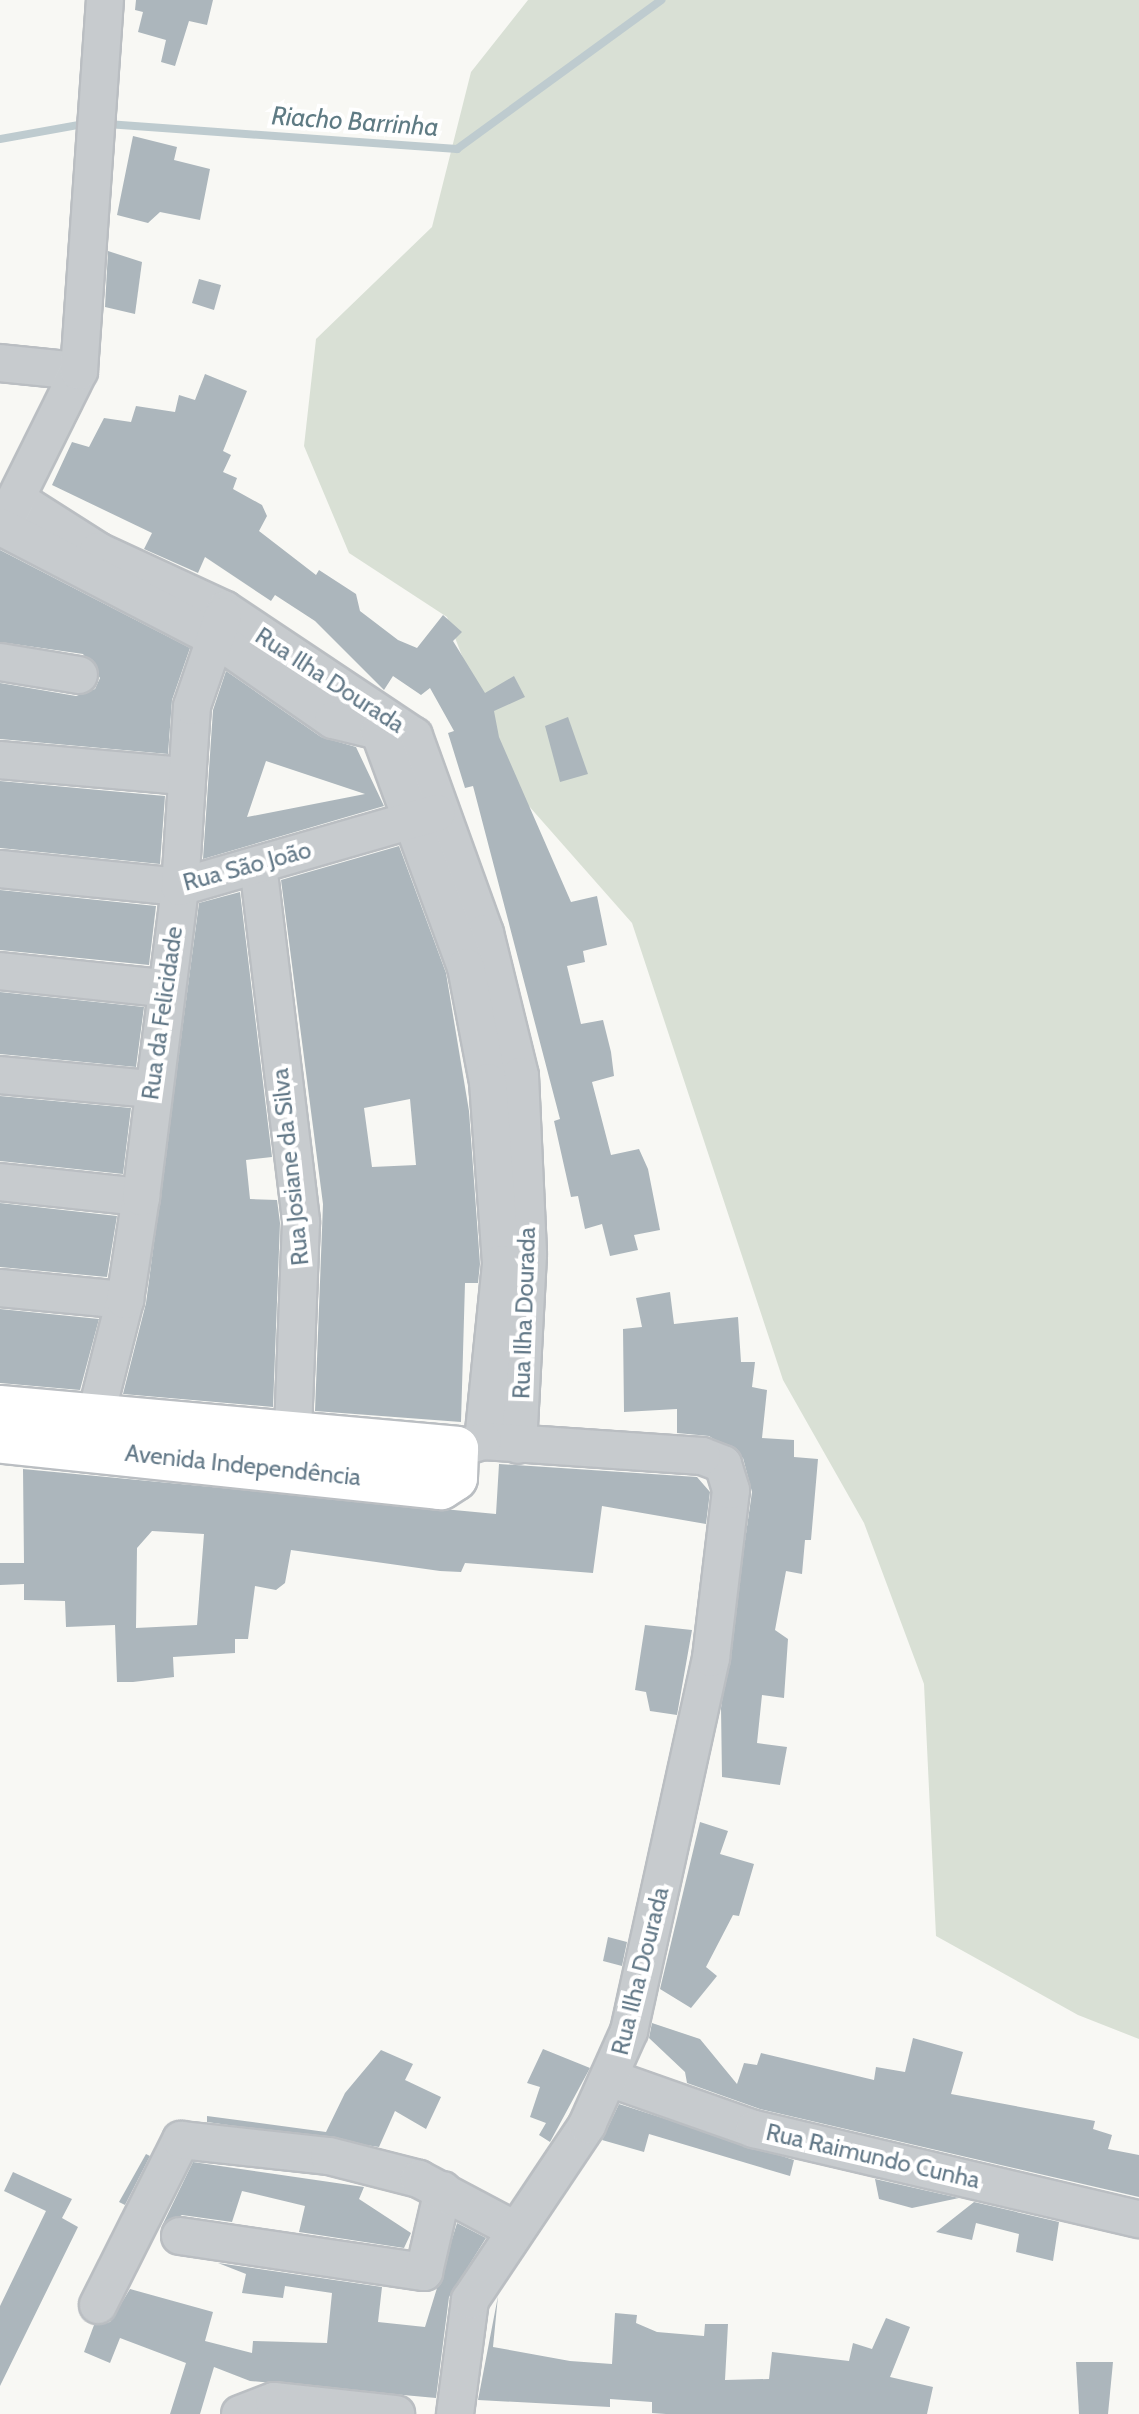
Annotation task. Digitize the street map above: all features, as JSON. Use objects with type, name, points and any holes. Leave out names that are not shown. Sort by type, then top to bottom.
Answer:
[{"type":"main road","name":"Avenida Independência","points":[[0,1408],[90,1433],[293,1453],[441,1487],[455,1478],[469,1445]]},
{"type":"main road","name":"Avenida Independência","points":[[0,1441],[90,1433]]},
{"type":"street","name":"Rua Ilha Dourada","points":[[105,0],[79,371],[6,518],[220,624],[344,709],[414,736],[429,815],[485,933],[504,1079],[501,1264],[512,1350],[518,1445],[702,1456],[723,1464],[731,1490],[711,1658],[612,2079],[470,2300],[455,2414]]},
{"type":"street","points":[[0,363],[79,371]]},
{"type":"street","name":"Rua da Felicidade","points":[[90,1433],[125,1300],[141,1197],[150,1089],[180,887],[182,776],[192,706],[220,624]]},
{"type":"street","points":[[0,662],[79,675]]},
{"type":"street","points":[[0,760],[182,776]]},
{"type":"street","name":"Rua São João","points":[[0,869],[180,887],[429,815]]},
{"type":"street","name":"Rua Josiane da Silva","points":[[258,865],[301,1222],[293,1453]]},
{"type":"street","points":[[0,971],[163,988]]},
{"type":"street","points":[[0,1075],[150,1089]]},
{"type":"street","points":[[0,1182],[141,1197]]},
{"type":"street","points":[[0,1288],[125,1300]]},
{"type":"street","name":"Rua Ilha Dourada","points":[[469,1445],[512,1350]]},
{"type":"street","points":[[469,1445],[518,1445]]},
{"type":"street","name":"Rua Raimundo Cunha","points":[[612,2079],[754,2129],[1139,2219]]},
{"type":"street","points":[[98,2305],[181,2140],[329,2156],[443,2190],[513,2229]]},
{"type":"street","points":[[180,2236],[424,2272],[443,2190]]},
{"type":"street","points":[[265,2408],[396,2414]]},
{"type":"shaded area","points":[[528,0],[1139,0],[1139,2039],[1078,2015],[936,1936],[924,1684],[864,1523],[783,1380],[632,923],[513,788],[447,617],[349,553],[304,446],[316,339],[432,227],[471,72]]},
{"type":"building","points":[[136,0],[213,0],[207,25],[189,21],[175,66],[161,62],[166,40],[138,32],[143,12],[135,10]]},
{"type":"building","points":[[133,136],[177,147],[174,160],[210,169],[200,220],[160,212],[148,223],[117,215]]},
{"type":"building","points":[[108,251],[142,262],[135,314],[105,307]]},
{"type":"building","points":[[199,279],[221,285],[214,310],[192,303]]},
{"type":"building","points":[[205,374],[247,391],[223,451],[231,455],[223,472],[237,478],[233,489],[262,505],[267,516],[259,531],[316,575],[319,570],[356,594],[360,611],[398,640],[417,648],[443,615],[462,632],[453,641],[485,693],[514,676],[525,697],[494,711],[499,737],[571,902],[597,896],[607,945],[583,951],[585,962],[567,966],[581,1024],[603,1020],[611,1052],[614,1076],[592,1082],[611,1155],[639,1149],[648,1169],[660,1230],[634,1235],[638,1250],[610,1256],[602,1224],[585,1229],[578,1196],[571,1197],[554,1121],[560,1119],[473,786],[465,788],[448,733],[454,731],[430,688],[421,695],[393,676],[384,690],[315,621],[275,595],[271,601],[205,557],[198,573],[144,549],[152,533],[52,485],[72,442],[89,447],[104,418],[131,422],[136,406],[175,412],[179,395],[195,400]]},
{"type":"building","points":[[0,550],[190,648],[172,700],[168,754],[0,739],[0,683],[76,696],[95,689],[100,678],[83,654],[0,642]]},
{"type":"building","points":[[226,671],[321,737],[356,747],[384,806],[203,859],[213,710]],"holes":[[[266,761],[365,794],[247,817]]]},
{"type":"building","points":[[568,717],[588,774],[560,782],[545,726]]},
{"type":"building","points":[[0,781],[165,796],[160,864],[0,848]]},
{"type":"building","points":[[399,846],[446,973],[469,1111],[480,1264],[478,1283],[465,1283],[461,1422],[315,1411],[323,1204],[281,880]],"holes":[[[410,1099],[416,1165],[372,1167],[364,1108]]]},
{"type":"building","points":[[0,890],[156,906],[149,965],[0,950]]},
{"type":"building","points":[[240,892],[272,1157],[246,1160],[250,1199],[277,1200],[280,1223],[273,1407],[123,1394],[146,1303],[199,903]]},
{"type":"building","points":[[0,992],[144,1007],[136,1067],[0,1054]]},
{"type":"building","points":[[0,1096],[131,1108],[123,1174],[0,1161]]},
{"type":"building","points":[[0,1203],[117,1216],[107,1277],[0,1267]]},
{"type":"building","points":[[670,1292],[674,1324],[738,1317],[741,1362],[755,1362],[752,1387],[767,1390],[762,1438],[794,1440],[794,1457],[818,1459],[811,1540],[805,1540],[802,1574],[786,1571],[775,1630],[788,1639],[784,1698],[762,1695],[757,1743],[787,1747],[780,1785],[722,1777],[721,1708],[752,1492],[743,1458],[709,1436],[677,1433],[677,1409],[624,1412],[623,1329],[642,1327],[636,1298]]},
{"type":"building","points":[[0,1309],[99,1319],[80,1390],[0,1383]]},
{"type":"building","points":[[499,1464],[697,1477],[710,1492],[706,1524],[602,1506],[593,1573],[465,1563],[461,1572],[440,1571],[291,1550],[285,1583],[276,1590],[255,1586],[248,1639],[235,1639],[235,1653],[173,1657],[174,1677],[117,1682],[115,1625],[66,1627],[65,1601],[24,1600],[24,1584],[0,1585],[0,1563],[24,1563],[23,1469],[496,1514]],"holes":[[[152,1531],[204,1534],[197,1625],[136,1628],[137,1548]]]},
{"type":"building","points":[[645,1625],[692,1630],[677,1715],[650,1711],[646,1692],[635,1690]]},
{"type":"building","points":[[700,1822],[728,1831],[720,1854],[754,1864],[739,1916],[733,1915],[706,1967],[717,1976],[691,2008],[660,1989]]},
{"type":"building","points":[[608,1937],[627,1942],[622,1966],[603,1961]]},
{"type":"building","points":[[652,2023],[700,2039],[737,2084],[744,2063],[757,2065],[761,2053],[874,2080],[876,2067],[905,2072],[913,2038],[963,2052],[951,2094],[1095,2121],[1093,2129],[1112,2135],[1108,2149],[1139,2155],[1139,2197],[760,2109],[687,2083],[685,2072],[649,2038]]},
{"type":"building","points":[[543,2049],[590,2068],[550,2142],[539,2135],[546,2123],[530,2117],[540,2087],[527,2083]]},
{"type":"building","points":[[381,2050],[413,2064],[405,2080],[441,2097],[426,2129],[395,2111],[379,2147],[207,2122],[207,2116],[326,2132],[345,2093]]},
{"type":"building","points":[[619,2104],[794,2160],[790,2176],[649,2134],[644,2152],[602,2140]]},
{"type":"building","points":[[146,2154],[150,2156],[125,2205],[119,2202]]},
{"type":"building","points":[[193,2162],[364,2187],[359,2199],[411,2233],[404,2248],[299,2232],[305,2206],[242,2191],[232,2222],[182,2215],[161,2228]]},
{"type":"building","points":[[13,2172],[72,2199],[62,2218],[78,2227],[0,2386],[0,2306],[46,2211],[4,2191]]},
{"type":"building","points":[[875,2179],[959,2198],[912,2208],[879,2199]]},
{"type":"building","points":[[974,2202],[1059,2222],[1053,2261],[1016,2252],[1019,2234],[976,2223],[972,2240],[936,2232]]},
{"type":"building","points":[[457,2223],[486,2238],[449,2297],[436,2398],[250,2381],[214,2367],[200,2414],[170,2414],[186,2363],[120,2338],[110,2363],[84,2352],[94,2325],[110,2322],[130,2289],[213,2312],[205,2341],[252,2353],[253,2341],[327,2343],[332,2293],[285,2286],[283,2298],[242,2293],[246,2274],[218,2263],[382,2287],[378,2322],[425,2327]]},
{"type":"building","points":[[498,2296],[493,2347],[570,2361],[612,2364],[615,2313],[637,2315],[636,2323],[657,2332],[704,2336],[705,2324],[728,2324],[725,2380],[769,2379],[772,2352],[849,2361],[853,2343],[872,2349],[886,2318],[910,2327],[890,2377],[933,2387],[927,2414],[666,2414],[652,2413],[652,2402],[610,2399],[610,2407],[478,2400]]},
{"type":"building","points":[[1076,2362],[1113,2362],[1108,2414],[1079,2414]]},
{"type":"waterway","name":"Riacho Barrinha","points":[[107,124],[457,149],[661,0]]},
{"type":"waterway","name":"Riacho Barrinha","points":[[0,139],[89,123]]}]
